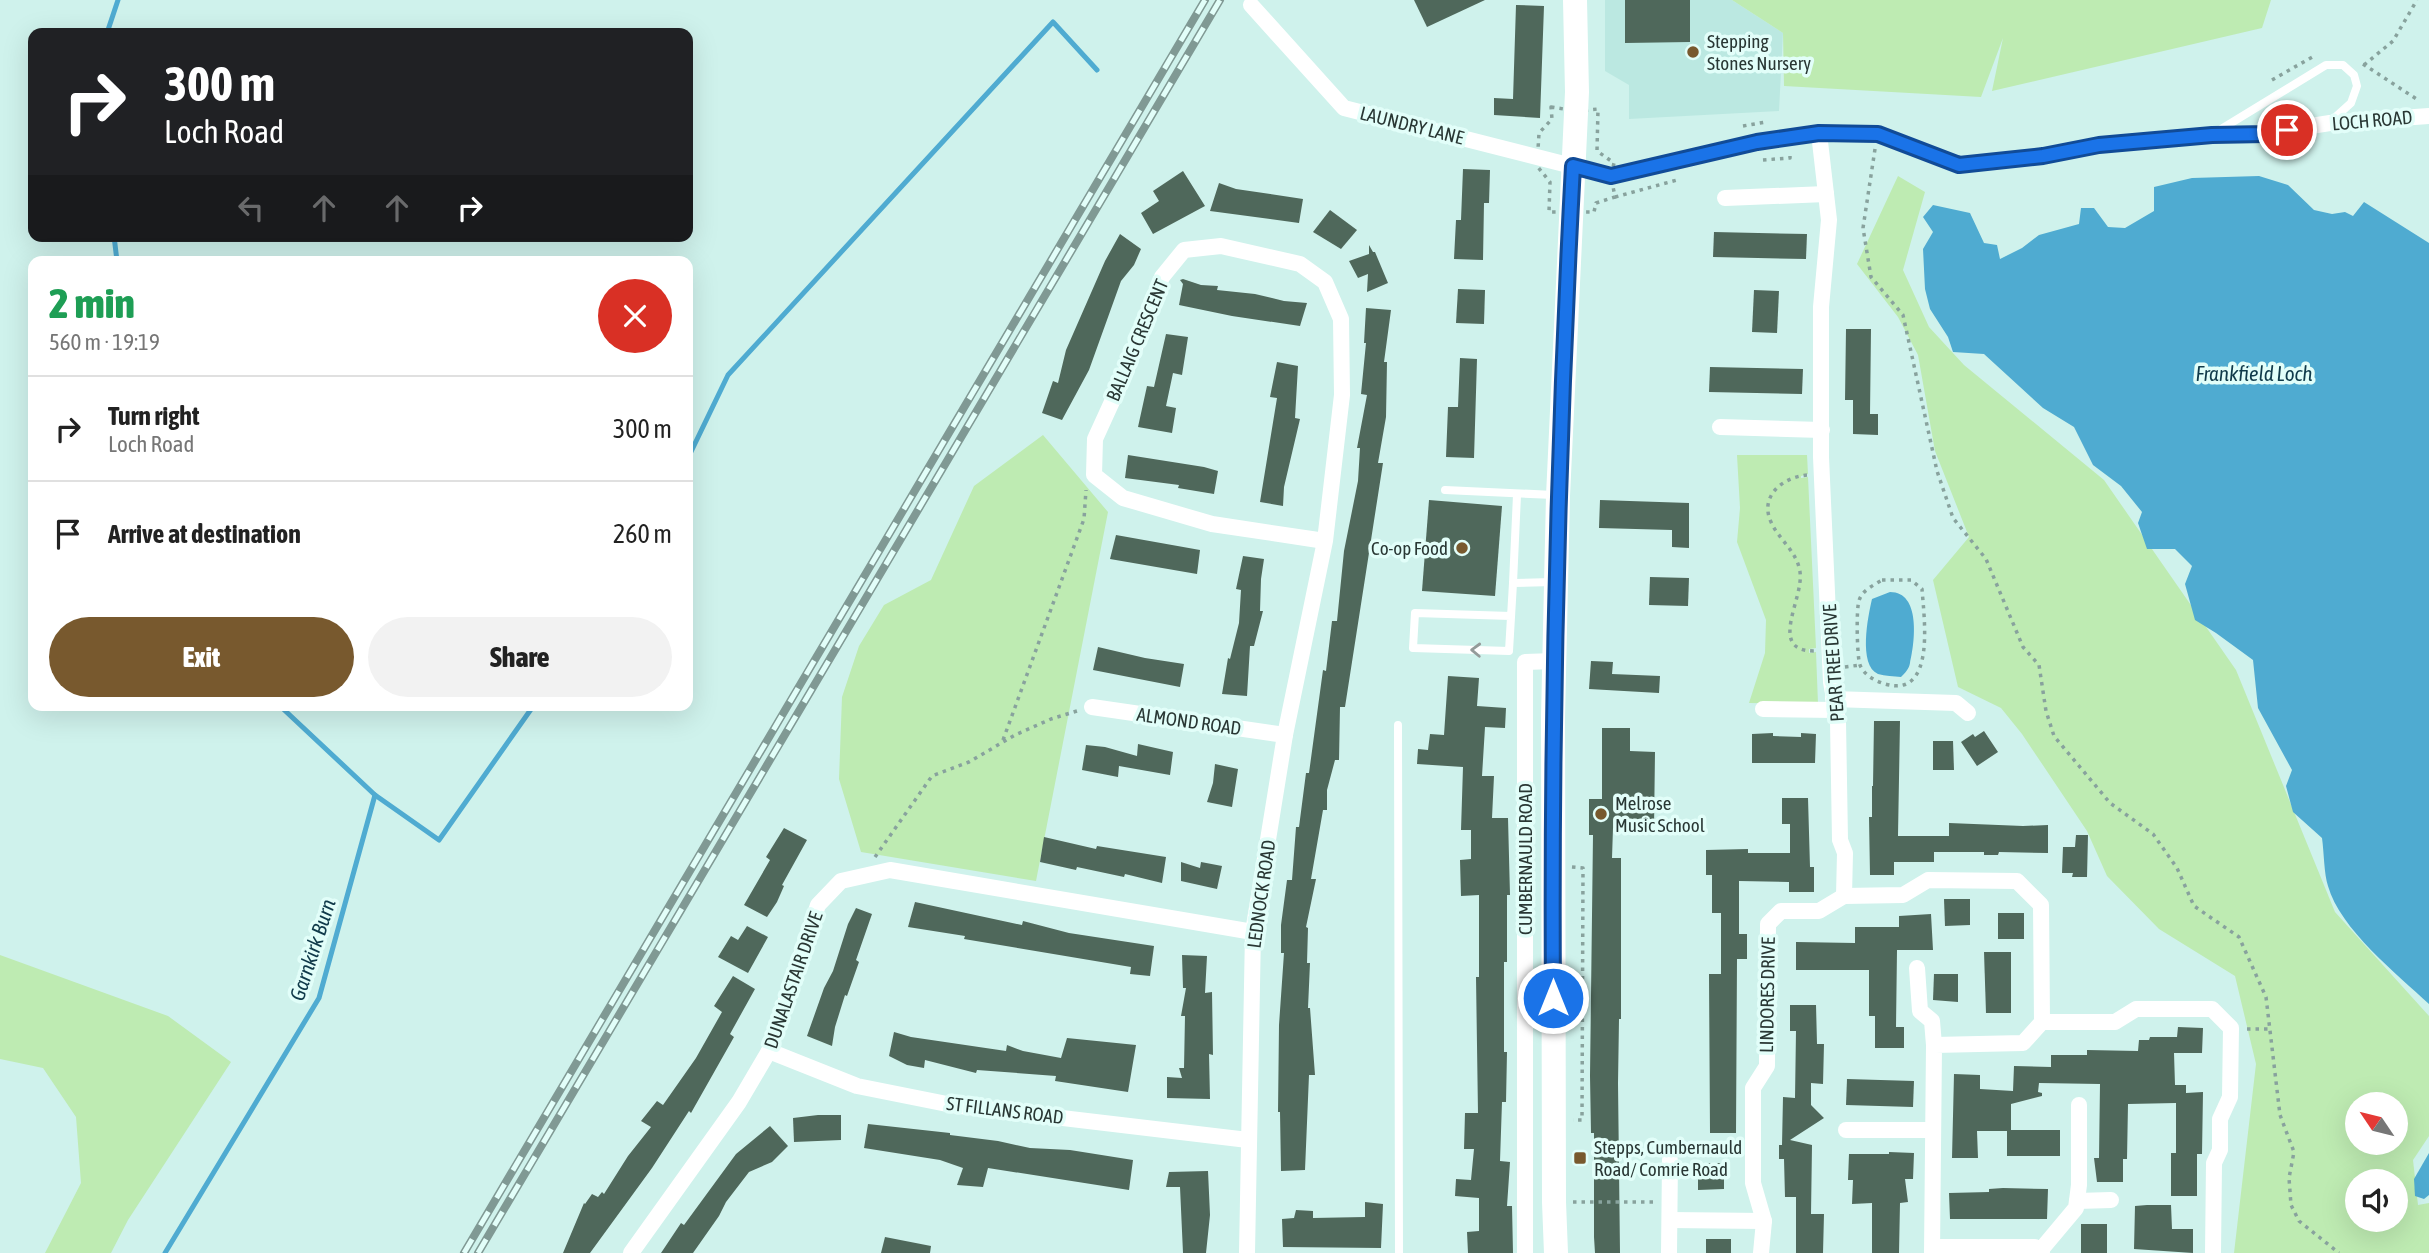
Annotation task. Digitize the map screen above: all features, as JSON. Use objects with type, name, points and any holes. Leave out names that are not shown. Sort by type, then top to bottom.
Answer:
[{"type":"main road","name":"CUMBERNAULD ROAD","points":[[1556,1253],[1553,1202],[1554,661],[1558,496],[1577,92],[1576,0]]},
{"type":"street","name":"LAUNDRY LANE","points":[[1251,5],[1344,108],[1573,166]]},
{"type":"street","name":"LOCH ROAD","points":[[1573,166],[1611,176],[1757,142],[1819,133],[1878,134],[1959,165],[2043,156],[2099,145],[2212,135],[2266,134],[2330,123],[2429,116]]},
{"type":"street","name":"PEAR TREE DRIVE","points":[[1819,133],[1829,220],[1821,307],[1822,474],[1830,651],[1834,705],[1838,721],[1840,840],[1845,853],[1844,896]]},
{"type":"street","points":[[1726,198],[1826,194]]},
{"type":"street","name":"BALLAIG CRESCENT","points":[[1094,475],[1095,439],[1126,371],[1162,277],[1184,250],[1221,246],[1300,264],[1325,282],[1341,319],[1342,395],[1325,541]]},
{"type":"street","points":[[1720,427],[1822,430]]},
{"type":"street","points":[[1094,475],[1123,498],[1212,524],[1325,541]]},
{"type":"street","name":"LEDNOCK ROAD","points":[[1247,1253],[1253,932],[1285,735],[1325,541]]},
{"type":"street","name":"CUMBERNAULD ROAD","points":[[1525,1253],[1525,662],[1554,661]]},
{"type":"street","points":[[1763,709],[1956,703],[1968,713]]},
{"type":"street","name":"ALMOND ROAD","points":[[1092,707],[1285,735]]},
{"type":"street","name":"DUNALASTAIR DRIVE","points":[[631,1253],[739,1102],[769,1051],[818,905],[841,881],[890,870],[1253,932]]},
{"type":"street","name":"LINDORES DRIVE","points":[[1760,1253],[1764,1221],[1753,1182],[1753,1088],[1767,1066],[1768,924],[1781,911],[1819,911],[1844,896],[1903,895],[1928,880],[2017,881],[2042,905],[2042,1022]]},
{"type":"street","points":[[1917,968],[1920,1011],[1933,1021],[1932,1250],[2035,1247],[2041,1252],[2076,1208],[2079,1105]]},
{"type":"street","points":[[1934,1045],[2023,1043],[2042,1022],[2116,1022],[2136,1009],[2212,1009],[2231,1028],[2230,1097],[2220,1119],[2220,1150],[2214,1163],[2213,1253]]},
{"type":"street","name":"ST FILLANS ROAD","points":[[769,1051],[857,1086],[952,1105],[1248,1139]]},
{"type":"street","points":[[1846,1130],[1933,1130]]},
{"type":"street","points":[[1669,1253],[1670,1160]]},
{"type":"street","points":[[2077,1201],[2111,1200]]},
{"type":"street","points":[[1670,1220],[1764,1221]]},
{"type":"lane","points":[[2212,135],[2326,65],[2343,65],[2354,75],[2357,86],[2351,103],[2330,123]]},
{"type":"lane","points":[[1445,490],[1558,496]]},
{"type":"lane","points":[[1511,616],[1415,613],[1413,648],[1509,651],[1513,583],[1517,495]]},
{"type":"lane","points":[[1513,583],[1556,582]]},
{"type":"lane","points":[[1398,725],[1399,1253]]},
{"type":"path","points":[[2417,0],[2393,41],[2364,65],[2418,100]]},
{"type":"path","points":[[1878,134],[1869,177],[1863,228],[1871,277],[1903,314],[1937,471],[1954,518],[1986,559],[2023,647],[2039,665],[2046,711],[2054,736],[2110,803],[2153,834],[2177,868],[2194,906],[2239,937],[2266,997],[2280,1115],[2294,1152],[2289,1178],[2291,1205],[2299,1221],[2339,1253]]},
{"type":"path","points":[[1822,474],[1801,476],[1777,486],[1771,495],[1768,509],[1771,522],[1797,558],[1801,574],[1800,589],[1789,629],[1790,640],[1794,645],[1809,651],[1830,651]]},
{"type":"path","points":[[1002,742],[1084,519],[1085,491],[1094,475]]},
{"type":"path","points":[[1882,580],[1911,580],[1917,583],[1922,589],[1925,629],[1921,669],[1916,677],[1895,687],[1877,682],[1860,665],[1858,655],[1858,601],[1863,593],[1882,580]]},
{"type":"path","points":[[858,877],[932,776],[969,762],[1002,742],[1051,719],[1092,707]]},
{"type":"path","points":[[1552,867],[1583,868],[1582,1120],[1553,1121]]},
{"type":"path","points":[[1553,1202],[1670,1202]]},
{"type":"shaded area","name":"Stepping Stones Nursery","points":[[1605,0],[1732,0],[1783,33],[1779,111],[1629,119],[1629,85],[1605,71]]},
{"type":"green space","points":[[1732,0],[2271,0],[2262,28],[1992,91],[2003,38],[1981,97],[1784,86],[1783,33]]},
{"type":"green space","points":[[1898,176],[1925,192],[1903,270],[1929,327],[1964,365],[2104,480],[2236,670],[2335,912],[2429,1016],[2429,1136],[2413,1160],[2418,1205],[2429,1203],[2429,1253],[2234,1253],[2256,1064],[2235,976],[2159,929],[2107,876],[2087,831],[2022,734],[2001,708],[1958,687],[1933,580],[1969,537],[1935,451],[1918,355],[1898,317],[1857,264]]},
{"type":"green space","points":[[1043,435],[1108,512],[1036,881],[861,852],[839,779],[842,697],[859,646],[884,605],[931,580],[974,486]]},
{"type":"green space","points":[[1737,455],[1807,455],[1808,474],[1801,478],[1808,477],[1816,648],[1809,649],[1809,653],[1816,652],[1818,704],[1749,703],[1765,653],[1766,620],[1737,542],[1740,508]]},
{"type":"green space","points":[[0,955],[168,1016],[231,1062],[128,1220],[111,1253],[45,1253],[81,1183],[76,1117],[43,1068],[0,1059]]},
{"type":"water","name":"Frankfield Loch","points":[[2259,176],[2288,185],[2314,210],[2332,214],[2345,212],[2353,216],[2364,202],[2429,243],[2429,1004],[2371,950],[2334,902],[2327,881],[2322,838],[2293,812],[2286,786],[2292,770],[2258,708],[2253,660],[2195,620],[2185,584],[2192,566],[2175,549],[2147,549],[2138,523],[2142,512],[2121,486],[2093,465],[2074,427],[2043,408],[1984,354],[1953,352],[1948,337],[1930,309],[1925,289],[1923,249],[1933,232],[1923,217],[1933,205],[1970,213],[1984,243],[1997,245],[2000,259],[2022,248],[2039,235],[2079,224],[2081,208],[2094,208],[2108,227],[2125,228],[2154,211],[2154,187],[2192,178]]},
{"type":"water","points":[[1890,592],[1900,594],[1907,600],[1913,620],[1910,663],[1901,677],[1878,674],[1872,669],[1866,651],[1872,599]]},
{"type":"water","points":[[2429,1153],[2429,1195],[2424,1199],[2415,1196],[2414,1179]]},
{"type":"building","points":[[1414,0],[1485,0],[1427,27]]},
{"type":"building","points":[[1625,0],[1690,0],[1690,42],[1625,43]]},
{"type":"building","points":[[1516,5],[1544,6],[1540,118],[1494,115],[1494,98],[1513,99]]},
{"type":"building","points":[[1463,169],[1490,170],[1489,203],[1484,203],[1483,260],[1454,259],[1456,220],[1461,220]]},
{"type":"building","points":[[1183,171],[1205,206],[1153,234],[1141,213],[1159,201],[1153,191]]},
{"type":"building","points":[[1219,183],[1236,189],[1303,199],[1299,223],[1210,211]]},
{"type":"building","points":[[1330,210],[1357,230],[1341,249],[1313,232]]},
{"type":"building","points":[[1714,232],[1807,234],[1806,259],[1713,257]]},
{"type":"building","points":[[1120,234],[1141,249],[1134,265],[1121,281],[1089,370],[1062,420],[1042,413],[1053,381],[1058,383],[1066,350],[1105,261]]},
{"type":"building","points":[[1369,245],[1375,252],[1388,283],[1367,292],[1368,274],[1358,278],[1349,261],[1369,254]]},
{"type":"building","points":[[1180,280],[1201,285],[1218,286],[1217,290],[1307,303],[1300,326],[1232,316],[1179,305],[1183,284]]},
{"type":"building","points":[[1458,289],[1485,290],[1484,324],[1456,323]]},
{"type":"building","points":[[1754,290],[1779,291],[1777,333],[1752,332]]},
{"type":"building","points":[[1366,308],[1391,310],[1384,362],[1387,362],[1386,417],[1378,463],[1383,463],[1345,707],[1340,707],[1339,760],[1335,760],[1327,790],[1327,810],[1323,810],[1311,879],[1316,879],[1306,927],[1307,963],[1310,963],[1308,1008],[1315,1075],[1309,1075],[1305,1170],[1281,1171],[1278,1112],[1279,1025],[1284,953],[1281,953],[1281,925],[1287,880],[1292,880],[1296,827],[1299,827],[1306,773],[1309,773],[1332,621],[1337,621],[1344,551],[1358,481],[1360,448],[1357,448],[1367,395],[1361,394]]},
{"type":"building","points":[[1846,329],[1871,329],[1870,414],[1878,414],[1878,435],[1853,434],[1853,400],[1845,400]]},
{"type":"building","points":[[1166,334],[1188,337],[1182,375],[1173,373],[1166,406],[1176,408],[1172,433],[1138,427],[1147,386],[1154,387]]},
{"type":"building","points":[[1460,358],[1477,359],[1474,458],[1446,457],[1448,407],[1458,407]]},
{"type":"building","points":[[1277,362],[1298,366],[1295,418],[1300,419],[1284,487],[1283,506],[1260,502],[1277,398],[1270,397]]},
{"type":"building","points":[[1710,367],[1803,369],[1802,394],[1709,392]]},
{"type":"building","points":[[1128,455],[1218,471],[1214,494],[1178,488],[1179,485],[1125,478]]},
{"type":"building","name":"Co-op Food","points":[[1429,500],[1502,506],[1495,596],[1422,591]]},
{"type":"building","points":[[1600,500],[1689,503],[1689,548],[1672,547],[1672,530],[1599,528]]},
{"type":"building","points":[[1116,535],[1200,550],[1197,574],[1110,559]]},
{"type":"building","points":[[1243,556],[1264,559],[1260,611],[1263,611],[1254,646],[1250,646],[1247,696],[1222,694],[1228,658],[1230,659],[1239,623],[1241,590],[1236,589]]},
{"type":"building","points":[[1650,577],[1689,578],[1688,606],[1649,605]]},
{"type":"building","points":[[1098,647],[1184,664],[1180,687],[1093,670]]},
{"type":"building","points":[[1591,661],[1613,662],[1612,674],[1660,676],[1659,693],[1589,689]]},
{"type":"building","points":[[1448,676],[1479,678],[1477,706],[1506,708],[1505,728],[1485,727],[1482,776],[1494,776],[1492,818],[1508,818],[1510,895],[1507,895],[1507,962],[1504,962],[1506,1102],[1502,1102],[1500,1161],[1510,1162],[1507,1206],[1512,1206],[1513,1253],[1468,1253],[1467,1232],[1479,1231],[1479,1198],[1455,1196],[1456,1179],[1471,1180],[1474,1149],[1464,1149],[1465,1113],[1478,1113],[1476,977],[1479,977],[1479,895],[1461,896],[1460,860],[1471,859],[1471,830],[1461,830],[1463,767],[1417,764],[1418,749],[1428,750],[1430,734],[1444,735]]},
{"type":"building","points":[[1874,721],[1900,721],[1898,836],[1949,836],[1949,823],[2048,825],[2048,853],[1999,852],[1998,855],[1984,855],[1984,852],[1934,852],[1934,862],[1894,862],[1894,875],[1870,875],[1869,817],[1872,817]]},
{"type":"building","points":[[1602,728],[1630,728],[1630,751],[1655,752],[1654,829],[1613,828],[1612,858],[1621,858],[1621,1019],[1618,1083],[1620,1253],[1595,1253],[1594,1237],[1594,1133],[1591,1133],[1590,1076],[1593,835],[1589,835],[1589,799],[1602,799]]},
{"type":"building","points":[[1984,731],[1998,752],[1977,766],[1961,742]]},
{"type":"building","points":[[1773,733],[1773,736],[1801,737],[1801,733],[1816,734],[1815,763],[1752,763],[1752,734]]},
{"type":"building","points":[[1933,741],[1953,741],[1954,770],[1933,770]]},
{"type":"building","points":[[1138,744],[1173,752],[1170,775],[1119,766],[1118,777],[1082,770],[1086,745],[1137,756]]},
{"type":"building","points":[[1215,764],[1238,769],[1232,807],[1207,802]]},
{"type":"building","points":[[1782,798],[1808,798],[1810,867],[1814,867],[1814,892],[1789,892],[1789,882],[1739,881],[1739,934],[1747,934],[1747,959],[1737,959],[1736,1133],[1710,1133],[1709,974],[1721,974],[1721,913],[1712,913],[1712,875],[1706,875],[1706,850],[1748,849],[1748,853],[1790,853],[1790,824],[1782,824]]},
{"type":"building","points":[[784,828],[807,840],[767,917],[744,905],[770,860],[766,857]]},
{"type":"building","points":[[2076,835],[2088,835],[2087,877],[2072,877],[2073,873],[2062,873],[2063,847],[2075,847]]},
{"type":"building","points":[[1044,837],[1096,849],[1097,846],[1166,857],[1162,883],[1125,874],[1124,877],[1040,862]]},
{"type":"building","points":[[1181,862],[1200,868],[1201,862],[1222,866],[1217,889],[1181,881]]},
{"type":"building","points":[[1944,899],[1970,899],[1970,925],[1945,926]]},
{"type":"building","points":[[915,902],[1022,925],[1023,921],[1069,933],[1154,946],[1150,976],[1130,974],[1131,967],[908,927]]},
{"type":"building","points":[[856,908],[872,914],[856,960],[859,962],[835,1027],[832,1046],[807,1036]]},
{"type":"building","points":[[1998,913],[2024,913],[2024,939],[1998,939]]},
{"type":"building","points":[[1931,914],[1933,950],[1897,950],[1896,1027],[1904,1027],[1904,1048],[1875,1048],[1875,1016],[1869,1016],[1869,970],[1796,970],[1796,942],[1855,943],[1855,927],[1899,927],[1899,916]]},
{"type":"building","points":[[747,926],[768,937],[748,973],[718,957],[731,936],[738,940]]},
{"type":"building","points":[[1984,952],[2011,952],[2011,1013],[1986,1013]]},
{"type":"building","points":[[1182,955],[1207,956],[1205,993],[1212,992],[1213,1055],[1209,1054],[1210,1099],[1167,1098],[1167,1077],[1182,1078],[1179,1068],[1184,1068],[1185,1016],[1181,1016],[1186,988],[1183,988]]},
{"type":"building","points":[[1934,974],[1958,974],[1958,1002],[1933,1000]]},
{"type":"building","points":[[733,976],[755,989],[730,1034],[734,1037],[691,1113],[689,1111],[652,1168],[590,1253],[563,1253],[584,1203],[592,1194],[598,1197],[602,1192],[604,1194],[628,1156],[651,1127],[641,1121],[657,1101],[663,1105],[696,1058],[722,1012],[714,1006]]},
{"type":"building","points":[[1790,1005],[1816,1005],[1817,1044],[1824,1044],[1823,1084],[1811,1083],[1811,1105],[1824,1118],[1790,1140],[1812,1145],[1811,1214],[1824,1214],[1823,1253],[1796,1253],[1796,1197],[1785,1197],[1784,1159],[1779,1159],[1783,1097],[1795,1098],[1796,1031],[1790,1031]]},
{"type":"building","points":[[2178,1027],[2203,1028],[2202,1053],[2174,1053],[2175,1085],[2186,1085],[2186,1093],[2203,1092],[2202,1154],[2197,1154],[2197,1196],[2171,1196],[2171,1153],[2176,1153],[2176,1103],[2128,1104],[2127,1159],[2123,1159],[2123,1182],[2097,1182],[2094,1158],[2099,1158],[2100,1084],[2039,1083],[2038,1092],[2042,1093],[2042,1096],[2011,1104],[2011,1130],[2060,1130],[2060,1156],[2007,1156],[2007,1131],[1977,1131],[1978,1158],[1952,1158],[1954,1074],[1980,1075],[1980,1089],[2013,1091],[2014,1066],[2051,1067],[2051,1055],[2087,1055],[2087,1050],[2138,1051],[2139,1040],[2149,1040],[2150,1037],[2177,1037]]},
{"type":"building","points":[[894,1032],[1006,1051],[1007,1045],[1061,1058],[1067,1038],[1136,1045],[1128,1092],[1055,1081],[1056,1076],[977,1070],[976,1073],[925,1060],[924,1068],[907,1065],[889,1056]]},
{"type":"building","points":[[1847,1079],[1914,1081],[1913,1107],[1846,1105]]},
{"type":"building","points":[[841,1115],[841,1140],[794,1142],[793,1118]]},
{"type":"building","points":[[868,1124],[950,1133],[1030,1148],[1070,1150],[1133,1160],[1129,1190],[988,1168],[983,1187],[957,1185],[963,1168],[940,1160],[864,1148]]},
{"type":"building","points":[[770,1126],[788,1146],[772,1162],[749,1172],[693,1253],[661,1253],[681,1223],[684,1225],[736,1154]]},
{"type":"building","points":[[1914,1153],[1913,1179],[1905,1179],[1908,1202],[1900,1203],[1899,1253],[1872,1253],[1872,1203],[1852,1204],[1853,1180],[1848,1180],[1849,1154]]},
{"type":"building","points":[[1698,1163],[1724,1163],[1724,1189],[1698,1190]]},
{"type":"building","points":[[1208,1171],[1210,1215],[1206,1253],[1183,1253],[1180,1187],[1166,1187],[1169,1172]]},
{"type":"building","points":[[1989,1189],[2048,1189],[2047,1219],[1950,1219],[1949,1193],[1989,1192]]},
{"type":"building","points":[[1365,1202],[1383,1204],[1381,1248],[1283,1247],[1282,1219],[1294,1218],[1296,1210],[1313,1211],[1313,1218],[1365,1217]]},
{"type":"building","points":[[2171,1205],[2172,1229],[2193,1229],[2193,1253],[2134,1249],[2135,1206]]},
{"type":"building","points":[[2081,1224],[2107,1224],[2107,1253],[2081,1253]]},
{"type":"building","points":[[885,1237],[931,1246],[930,1253],[881,1253]]},
{"type":"building","points":[[1706,1239],[1731,1239],[1731,1253],[1706,1253]]},
{"type":"waterway","name":"Garnkirk Burn","points":[[109,28],[118,0]]},
{"type":"waterway","points":[[693,448],[728,375],[1053,22],[1097,70]]},
{"type":"waterway","name":"Garnkirk Burn","points":[[115,242],[116,256]]},
{"type":"waterway","name":"Garnkirk Burn","points":[[165,1253],[319,998],[375,795],[285,711]]},
{"type":"waterway","points":[[375,795],[439,840],[530,711]]},
{"type":"railway","points":[[464,1253],[1205,0]]},
{"type":"railway","points":[[478,1253],[1220,0]]},
{"type":"place","name":"Stepping Stones Nursery","points":[[1693,52]]},
{"type":"place","name":"Co-op Food","points":[[1462,548]]},
{"type":"place","name":"Melrose Music School","points":[[1601,814]]},
{"type":"place","name":"Stepps, Cumbernauld Road/ Comrie Road","points":[[1580,1158]]},
{"type":"route","points":[[1553,998],[1553,718],[1557,538],[1573,166],[1611,176],[1757,142],[1819,133],[1878,134],[1959,165],[2043,156],[2099,145],[2212,135],[2266,134],[2287,130]]}]
